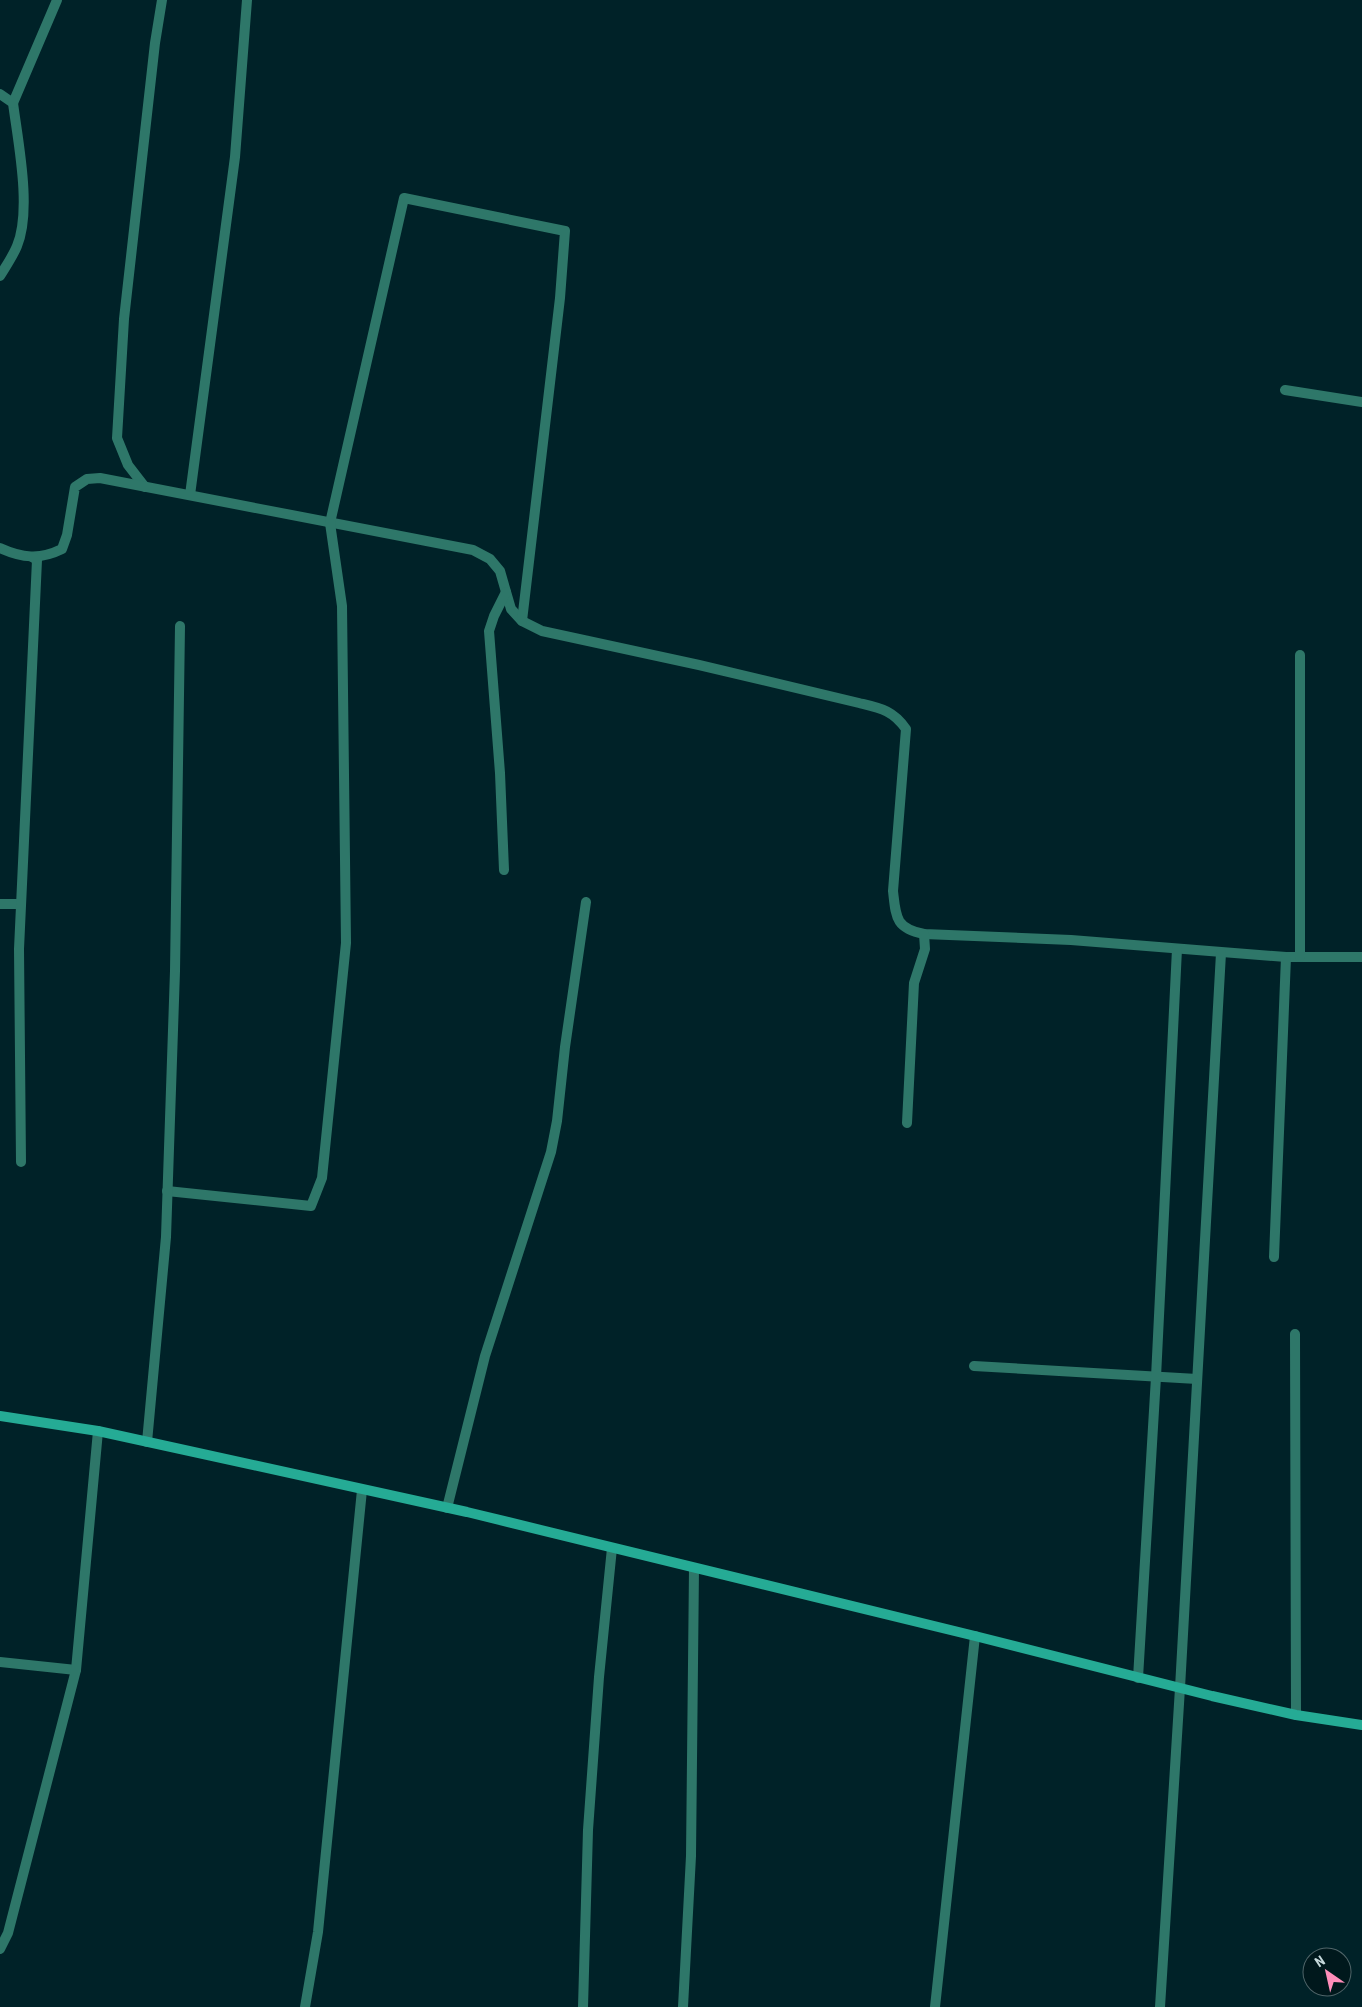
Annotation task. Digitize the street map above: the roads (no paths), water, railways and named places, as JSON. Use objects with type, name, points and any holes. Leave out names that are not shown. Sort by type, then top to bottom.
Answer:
[{"type":"street","points":[[0,276],[17,245],[24,221],[24,197],[14,103],[57,0]]},
{"type":"street","points":[[145,487],[128,465],[117,438],[124,319],[155,43],[162,0]]},
{"type":"street","points":[[190,495],[235,157],[247,0]]},
{"type":"street","points":[[0,94],[14,103]]},
{"type":"street","points":[[167,1191],[311,1206],[322,1178],[346,943],[342,606],[330,523],[404,198],[565,231],[560,298],[522,621]]},
{"type":"street","points":[[1285,390],[1362,402]]},
{"type":"street","points":[[0,548],[15,555],[32,557],[49,556],[62,549],[67,534],[75,487],[87,479],[100,478],[473,550],[490,559],[500,571],[510,609],[522,621],[542,631],[867,705],[898,716],[906,729],[893,891],[896,917],[909,931],[924,934],[1071,940],[1286,957],[1362,957]]},
{"type":"street","points":[[21,1162],[19,949],[37,560],[32,557]]},
{"type":"street","points":[[504,870],[500,773],[490,631],[494,616],[506,592]]},
{"type":"street","points":[[147,1442],[166,1237],[175,971],[180,626]]},
{"type":"street","points":[[1300,655],[1300,957]]},
{"type":"street","points":[[447,1508],[485,1356],[551,1152],[557,1121],[565,1047],[586,902]]},
{"type":"street","points":[[0,904],[21,904]]},
{"type":"street","points":[[907,1123],[914,984],[925,949],[924,934]]},
{"type":"street","points":[[1138,1678],[1156,1377],[1177,949]]},
{"type":"street","points":[[1160,2007],[1180,1688],[1192,1379],[1221,953]]},
{"type":"street","points":[[1274,1256],[1286,957]]},
{"type":"street","points":[[1295,1334],[1296,1715]]},
{"type":"street","points":[[974,1366],[1192,1379]]},
{"type":"street","points":[[0,1416],[98,1431],[447,1508],[975,1636],[1180,1688],[1296,1715],[1362,1725]]},
{"type":"street","points":[[0,1948],[8,1933],[76,1670],[98,1431]]},
{"type":"street","points":[[305,2007],[318,1932],[362,1490]]},
{"type":"street","points":[[584,2007],[588,1830],[599,1678],[612,1548]]},
{"type":"street","points":[[683,2007],[690,1856],[694,1568]]},
{"type":"street","points":[[935,2007],[975,1636]]},
{"type":"street","points":[[0,1662],[76,1670]]}]
